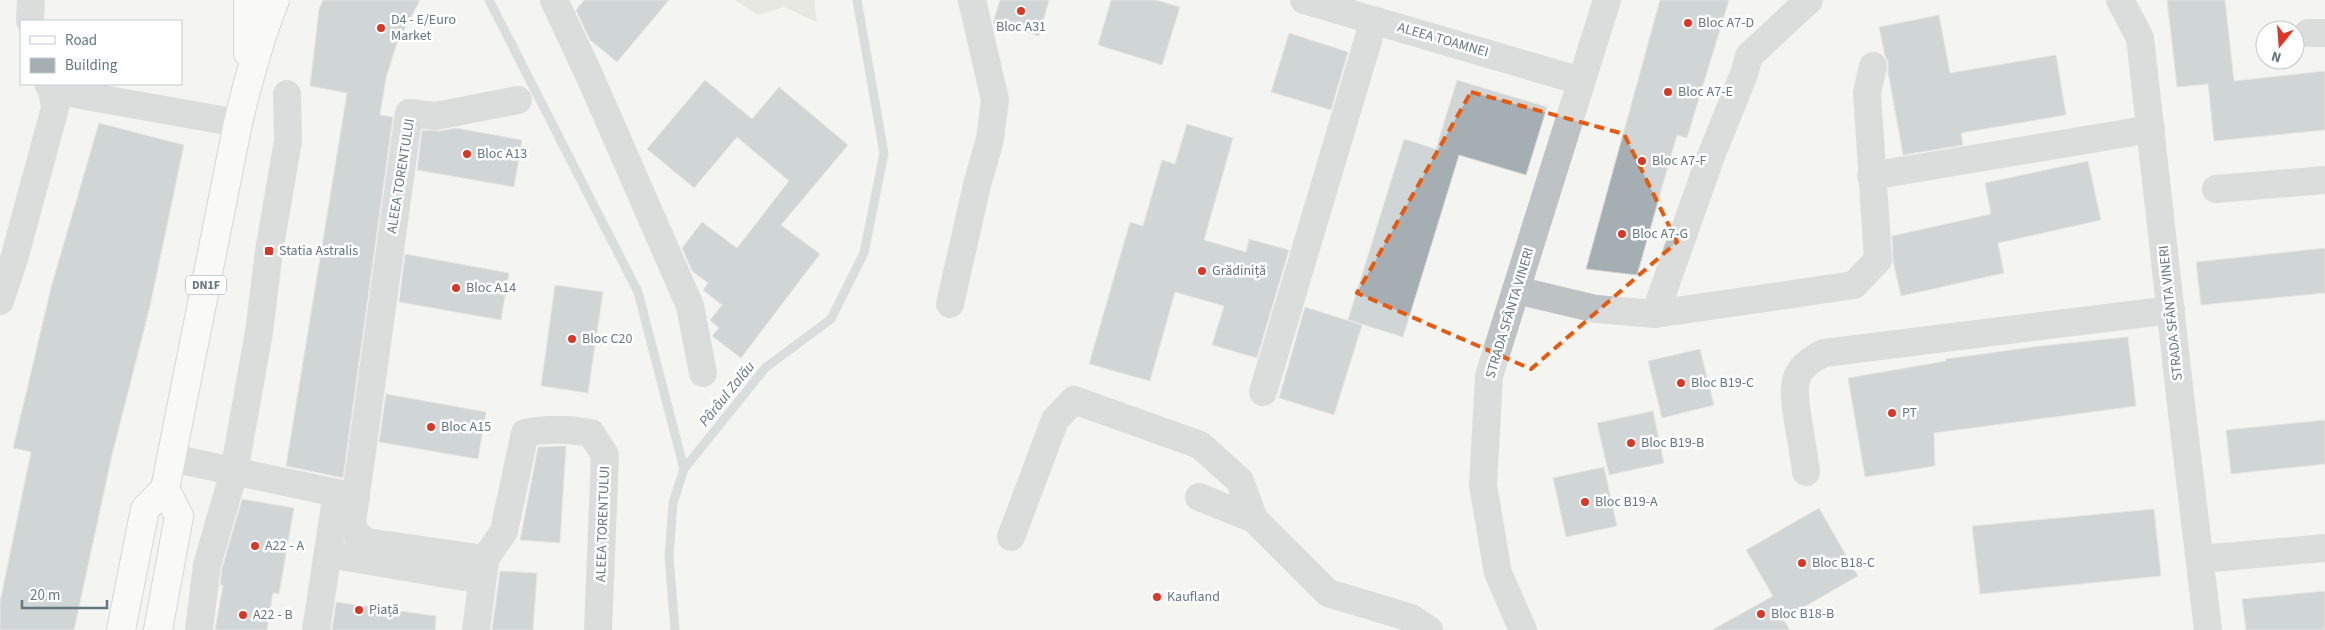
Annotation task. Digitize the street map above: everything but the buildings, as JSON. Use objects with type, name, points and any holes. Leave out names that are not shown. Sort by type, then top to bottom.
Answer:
[{"type":"main road","points":[[248,0],[248,82]]},
{"type":"main road","name":"DN1F","points":[[165,489],[238,123],[265,26],[276,0]]},
{"type":"main road","points":[[121,630],[145,509],[165,489],[179,516],[158,630]]},
{"type":"street","points":[[30,20],[31,0]]},
{"type":"street","points":[[554,0],[591,79],[690,306],[703,373]]},
{"type":"street","points":[[950,304],[977,185],[990,139],[995,100],[972,0]]},
{"type":"street","name":"ALEEA TOAMNEI","points":[[1304,0],[1581,81]]},
{"type":"street","name":"STRADA SFÂNTA VINERI","points":[[1523,630],[1498,573],[1483,485],[1489,376],[1607,0]]},
{"type":"street","points":[[1655,314],[1711,156],[1744,74],[1748,56],[1809,0]]},
{"type":"street","name":"STRADA SFÂNTA VINERI","points":[[2120,0],[2140,38],[2208,630]]},
{"type":"street","points":[[1262,392],[1374,20]]},
{"type":"street","points":[[1516,290],[1596,310],[1655,314],[1854,285],[1878,260],[1867,93],[1873,66]]},
{"type":"street","points":[[0,302],[14,260],[55,108],[50,87],[238,123]]},
{"type":"street","points":[[198,630],[207,565],[234,472],[259,332],[269,251],[288,141],[288,94]]},
{"type":"street","name":"ALEEA TORENTULUI","points":[[518,100],[436,116],[409,113],[346,495],[356,534],[367,542],[484,569],[504,531],[525,434],[544,429],[591,433],[605,455],[598,630]]},
{"type":"street","points":[[1871,176],[2151,129]]},
{"type":"street","points":[[2216,189],[2325,180]]},
{"type":"street","points":[[1806,472],[1793,389],[1799,372],[1805,365],[1824,353],[2171,310]]},
{"type":"street","points":[[1011,538],[1055,420],[1074,400],[1200,445],[1240,481],[1254,519]]},
{"type":"street","points":[[171,458],[346,495],[328,554],[316,630]]},
{"type":"street","points":[[1199,496],[1254,519],[1328,593],[1411,618],[1429,630]]},
{"type":"street","points":[[2200,559],[2325,548]]},
{"type":"street","points":[[328,554],[484,569],[476,630]]},
{"type":"highlighted area","points":[[1471,92],[1624,134],[1677,242],[1531,369],[1357,293]]},
{"type":"shaded area","points":[[735,0],[814,0],[817,22],[784,7],[758,15]]},
{"type":"waterway","points":[[489,0],[638,292],[684,469]]},
{"type":"waterway","name":"Pârâul Zalău","points":[[675,630],[669,557],[673,503],[684,469],[765,368],[831,319],[864,253],[884,153],[857,0]]},
{"type":"place","name":"Bloc A31","points":[[1021,11]]},
{"type":"place","name":"Bloc A7-D","points":[[1688,23]]},
{"type":"place","name":"D4 - E/Euro Market","points":[[381,28]]},
{"type":"place","name":"Bloc A7-E","points":[[1668,92]]},
{"type":"place","name":"Bloc A13","points":[[467,154]]},
{"type":"place","name":"Bloc A7-F","points":[[1642,161]]},
{"type":"place","name":"Bloc A7-G","points":[[1622,234]]},
{"type":"place","name":"Statia Astralis","points":[[269,251]]},
{"type":"place","name":"Grădiniță","points":[[1202,271]]},
{"type":"place","name":"Bloc A14","points":[[456,288]]},
{"type":"place","name":"Bloc C20","points":[[572,339]]},
{"type":"place","name":"Bloc B19-C","points":[[1681,383]]},
{"type":"place","name":"PT","points":[[1892,413]]},
{"type":"place","name":"Bloc A15","points":[[431,427]]},
{"type":"place","name":"Bloc B19-B","points":[[1631,443]]},
{"type":"place","name":"Bloc B19-A","points":[[1585,502]]},
{"type":"place","name":"A22 - A","points":[[255,546]]},
{"type":"place","name":"Bloc B18-C","points":[[1802,563]]},
{"type":"place","name":"Kaufland","points":[[1157,597]]},
{"type":"place","name":"Piață","points":[[359,610]]},
{"type":"place","name":"Bloc B18-B","points":[[1761,614]]},
{"type":"place","name":"A22 - B","points":[[243,615]]}]
